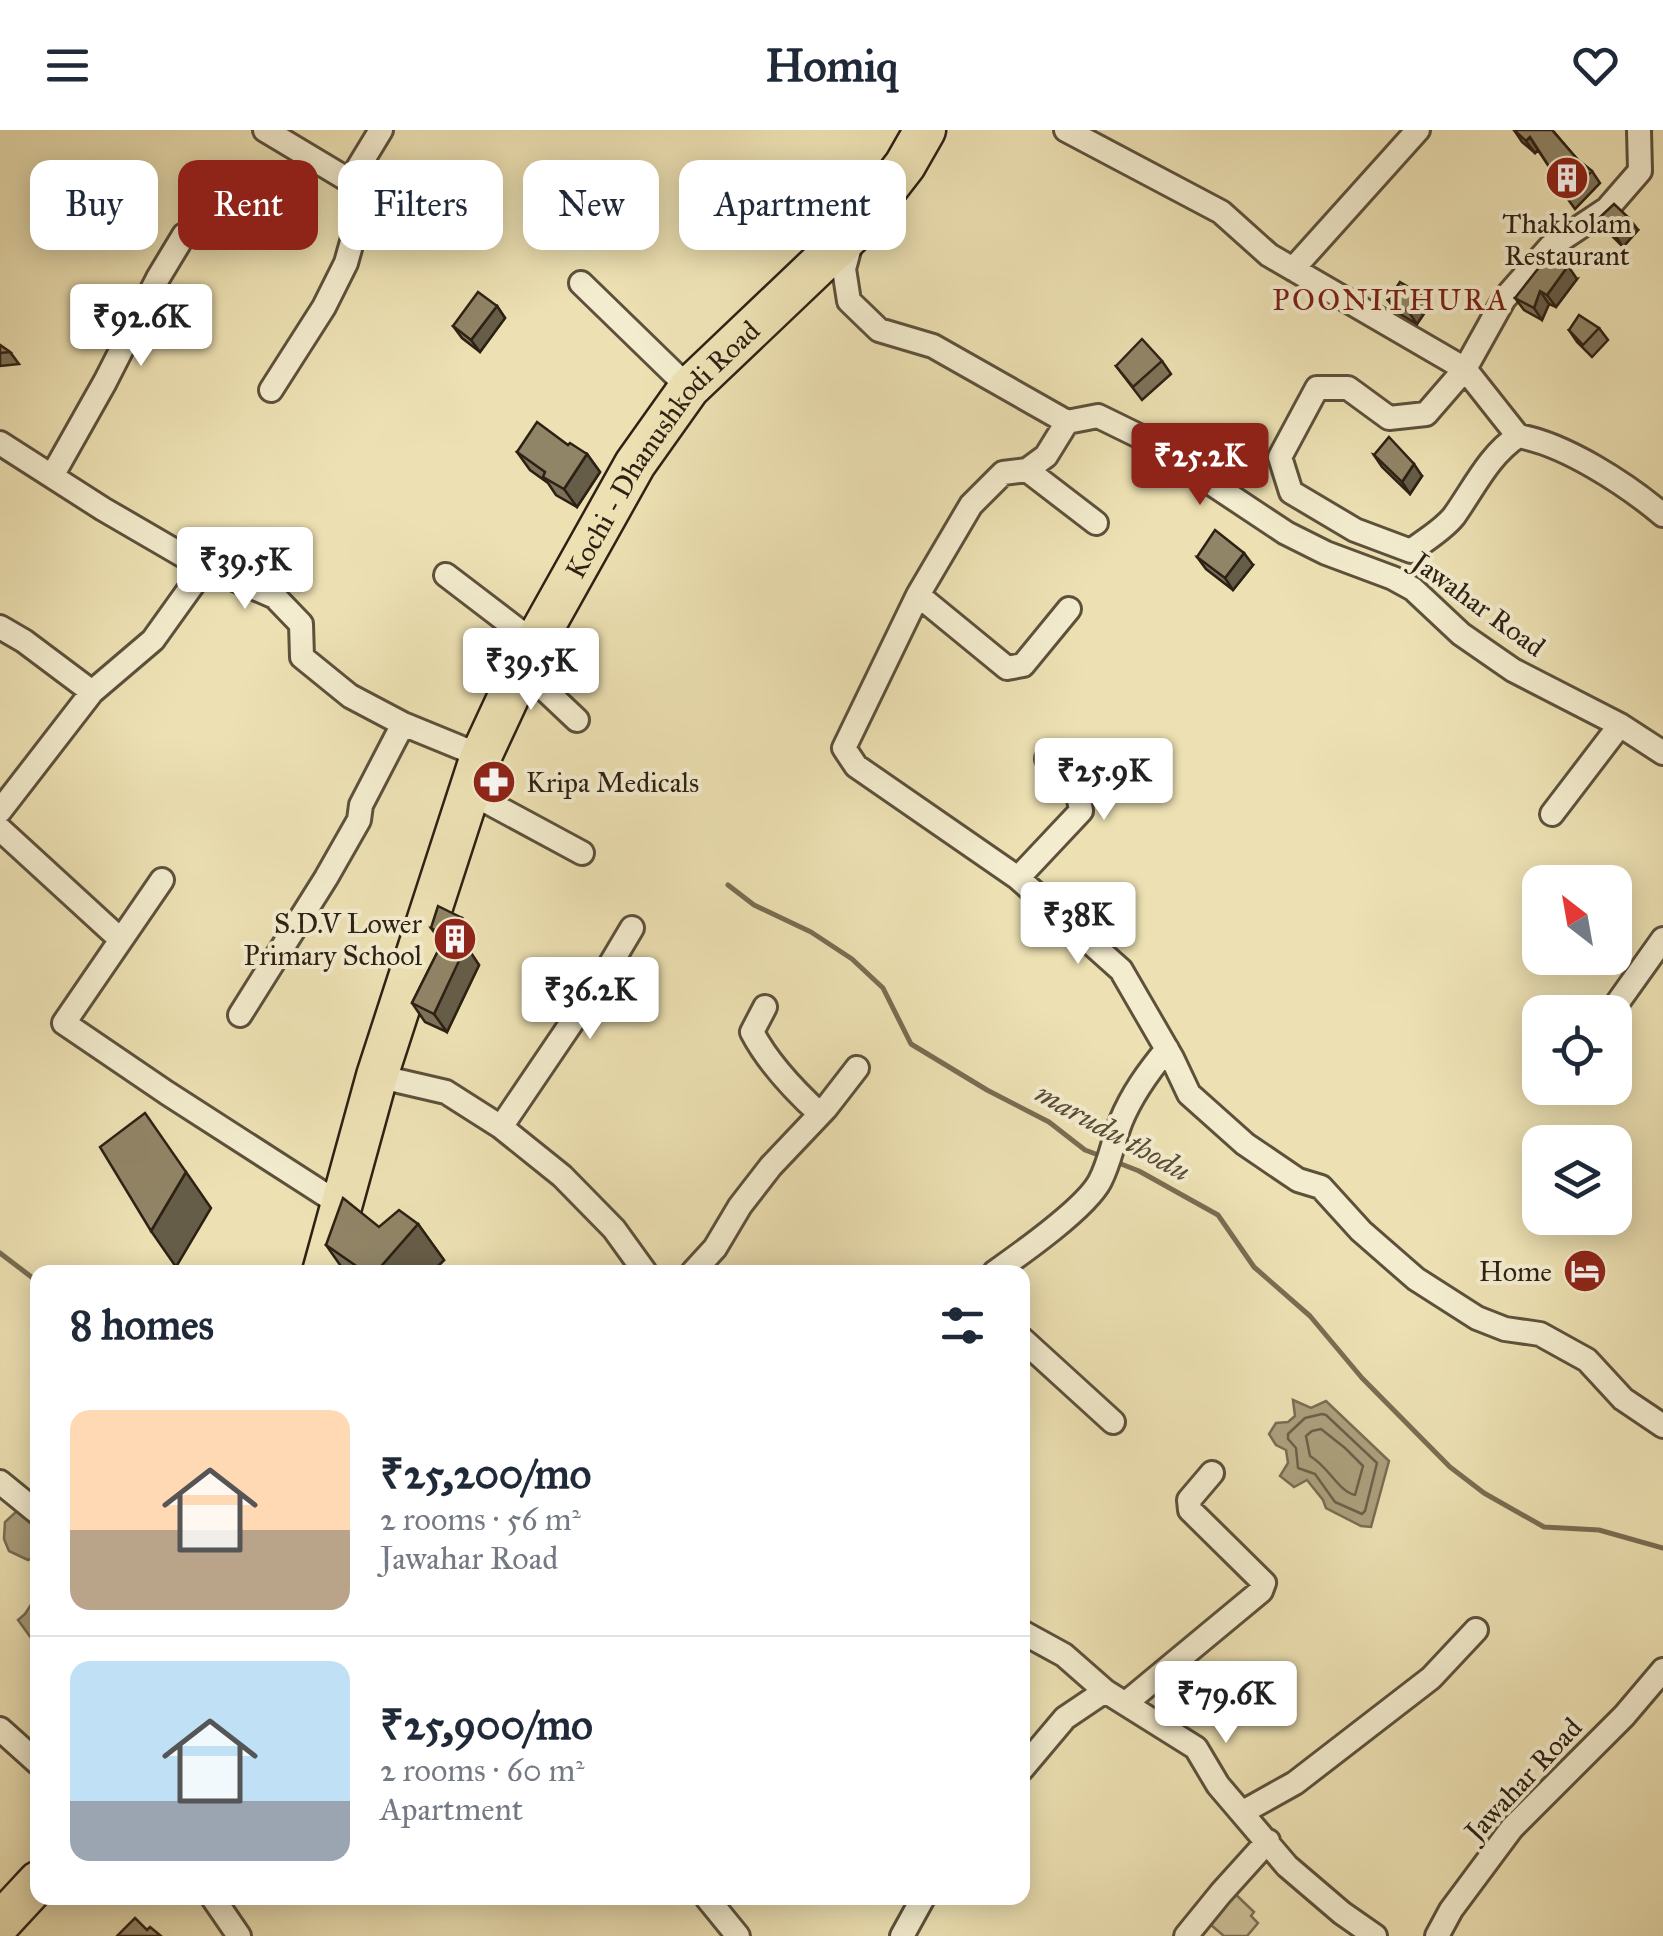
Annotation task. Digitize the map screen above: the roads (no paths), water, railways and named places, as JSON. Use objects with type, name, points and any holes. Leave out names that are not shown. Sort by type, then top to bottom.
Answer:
[{"type":"highway","name":"Kochi - Dhanushkodi Road","points":[[906,163],[926,130]]},
{"type":"highway","name":"Kochi - Dhanushkodi Road","points":[[325,1265],[377,1076],[475,774],[528,656],[635,464],[689,388],[834,250]]},
{"type":"highway","points":[[0,1923],[30,1891]]},
{"type":"street","points":[[264,130],[338,175]]},
{"type":"street","points":[[363,160],[381,130]]},
{"type":"street","points":[[1066,130],[1220,212],[1269,255],[1464,370],[1518,436],[1537,439],[1575,458],[1639,495],[1663,515]]},
{"type":"street","points":[[1293,270],[1418,130]]},
{"type":"street","points":[[1518,436],[1506,444],[1451,520],[1411,551],[1355,530],[1290,492],[1280,458],[1317,388],[1348,388],[1389,418],[1426,414],[1464,370],[1504,299],[1550,246],[1607,209],[1640,171],[1639,130]]},
{"type":"street","points":[[52,476],[178,245]]},
{"type":"street","points":[[271,390],[324,307],[350,250]]},
{"type":"street","name":"Jawahar Road","points":[[849,250],[844,269],[850,301],[879,330],[933,346],[1067,422],[1098,416],[1143,438],[1286,533],[1413,589],[1461,634],[1514,670],[1620,725],[1663,753]]},
{"type":"street","points":[[581,283],[689,388]]},
{"type":"street","points":[[1067,422],[1046,456],[1027,470],[1003,473],[971,505],[918,595],[844,748],[856,766],[1018,878],[1122,970],[1189,1094],[1246,1144],[1298,1180],[1321,1188],[1361,1231],[1416,1279],[1477,1318],[1505,1329],[1540,1334],[1587,1360],[1624,1399],[1663,1426]]},
{"type":"street","points":[[0,443],[189,559],[275,597],[302,624],[302,657],[350,696],[402,724],[582,853]]},
{"type":"street","points":[[1027,470],[1096,523]]},
{"type":"street","points":[[0,811],[92,692],[152,640],[206,566]]},
{"type":"street","points":[[446,575],[528,656],[576,720]]},
{"type":"street","points":[[918,595],[1008,668],[1023,664],[1069,609]]},
{"type":"street","points":[[0,627],[92,692]]},
{"type":"street","points":[[240,1015],[359,820],[361,805],[402,724]]},
{"type":"street","points":[[1552,814],[1620,725]]},
{"type":"street","points":[[1018,878],[1081,811],[1077,788],[1047,759]]},
{"type":"street","points":[[0,828],[121,940]]},
{"type":"street","points":[[162,880],[64,1023],[342,1205]]},
{"type":"street","points":[[501,1127],[632,928]]},
{"type":"street","points":[[1623,995],[1663,939]]},
{"type":"street","points":[[765,1007],[752,1032],[760,1047],[820,1114]]},
{"type":"street","points":[[1004,1265],[1078,1208],[1100,1183],[1134,1093],[1167,1050]]},
{"type":"street","points":[[699,1265],[715,1248],[740,1206],[771,1166],[856,1068]]},
{"type":"street","points":[[377,1076],[446,1092],[501,1127],[562,1176],[614,1229],[640,1265]]},
{"type":"street","points":[[1030,1346],[1113,1422]]},
{"type":"street","points":[[1030,1760],[1065,1718],[1115,1697],[1260,1591],[1264,1583],[1190,1510],[1189,1500],[1212,1473]]},
{"type":"street","points":[[0,1482],[30,1506]]},
{"type":"street","points":[[1243,1812],[1295,1782],[1431,1678],[1476,1630]]},
{"type":"street","points":[[1030,1637],[1196,1748],[1218,1785],[1287,1866],[1359,1932]]},
{"type":"street","name":"Jawahar Road","points":[[1437,1936],[1451,1910],[1512,1828],[1614,1726],[1663,1670]]},
{"type":"street","points":[[0,1729],[30,1756]]},
{"type":"street","points":[[1186,1936],[1268,1842]]},
{"type":"street","points":[[218,1905],[239,1936]]},
{"type":"street","points":[[713,1905],[738,1936]]},
{"type":"street","points":[[902,1936],[919,1905]]},
{"type":"water","points":[[1293,1400],[1311,1408],[1326,1401],[1389,1461],[1371,1527],[1326,1508],[1307,1480],[1294,1487],[1280,1476],[1288,1463],[1286,1450],[1276,1445],[1269,1434],[1276,1423],[1288,1422],[1295,1416]]},
{"type":"water","points":[[18,1510],[30,1512],[30,1559],[9,1551],[4,1539],[5,1522]]},
{"type":"water","points":[[30,1606],[30,1636],[18,1620]]},
{"type":"waterway","name":"marudu thodu","points":[[728,885],[754,905],[811,932],[852,959],[883,988],[911,1044],[1101,1156]]},
{"type":"waterway","name":"marudu thodu","points":[[1116,1162],[1218,1215],[1254,1267],[1310,1316],[1362,1378],[1450,1467],[1484,1493],[1544,1527],[1599,1530],[1663,1548]]},
{"type":"waterway","points":[[0,1253],[30,1276]]},
{"type":"place","name":"Thakkolam Restaurant","points":[[1567,178]]},
{"type":"place","name":"Kripa Medicals","points":[[494,782]]},
{"type":"place","name":"S.D.V Lower Primary School","points":[[455,939]]},
{"type":"place","name":"Home","points":[[1585,1271]]},
{"type":"district","name":"POONITHURA","points":[[1391,300]]}]
